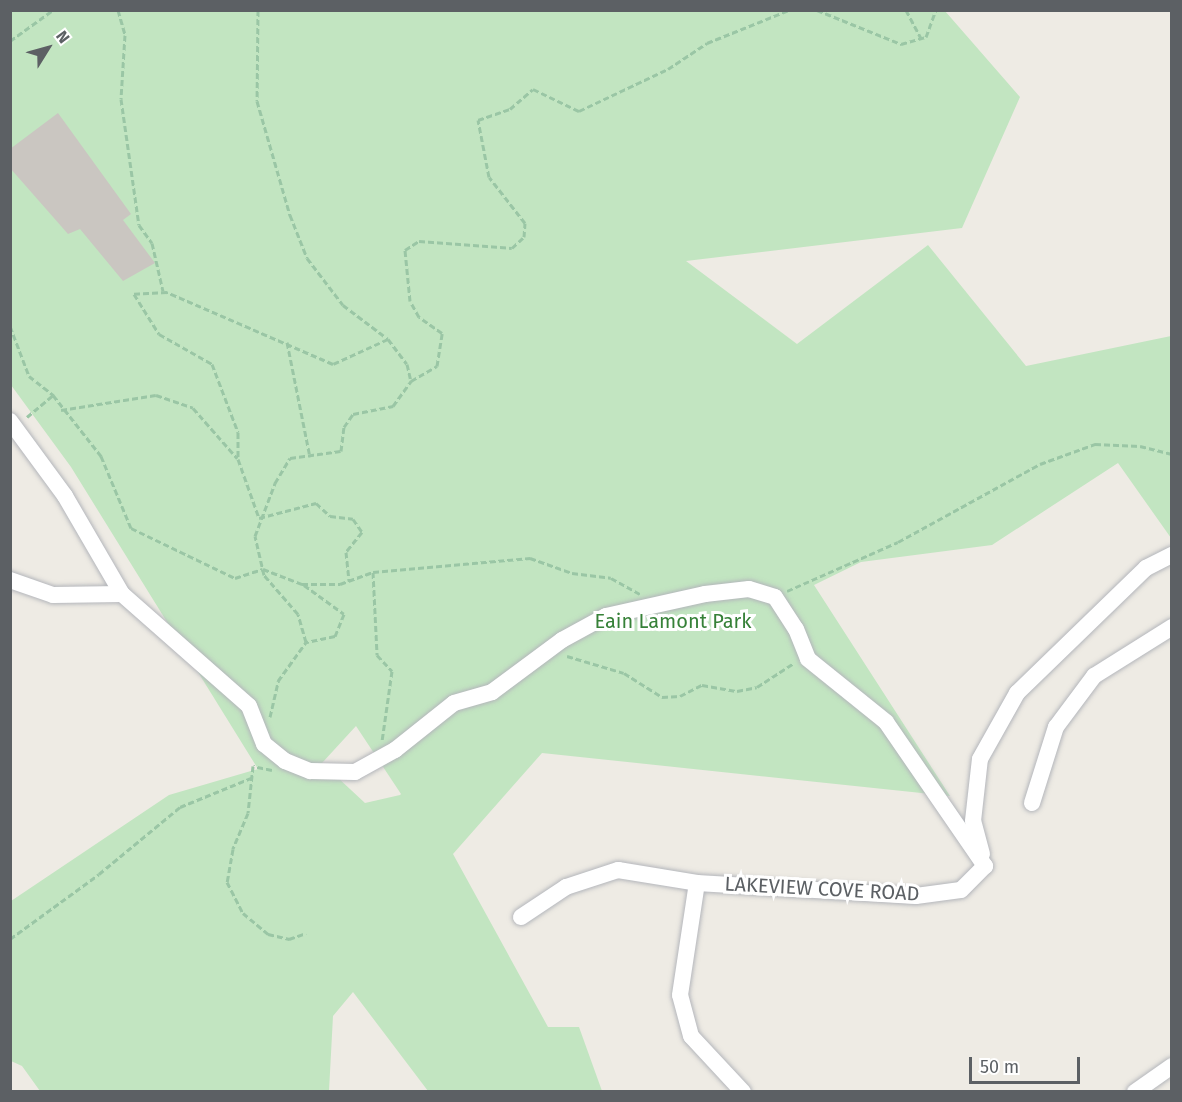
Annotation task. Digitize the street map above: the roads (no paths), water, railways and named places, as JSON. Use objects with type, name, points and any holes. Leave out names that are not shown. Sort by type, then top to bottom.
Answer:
[{"type":"street","points":[[14,426],[65,496],[122,594],[249,706],[264,744],[300,767],[355,772],[384,754],[454,703],[492,692],[548,650],[606,616],[657,603],[749,589],[775,597],[796,629],[808,659],[886,722],[985,866]]},
{"type":"street","points":[[985,866],[972,821],[980,759],[1017,693],[1146,568],[1172,555]]},
{"type":"street","points":[[10,580],[53,595],[122,594]]},
{"type":"street","points":[[1032,803],[1056,727],[1094,676],[1172,627]]},
{"type":"street","name":"LAKEVIEW COVE ROAD","points":[[743,1092],[691,1036],[680,995],[696,883],[916,896],[961,890],[985,866]]},
{"type":"street","points":[[521,917],[566,887],[618,870],[696,883]]},
{"type":"street","points":[[1135,1092],[1172,1066]]},
{"type":"park label","name":"Eain Lamont Park","points":[[673,621]]}]
